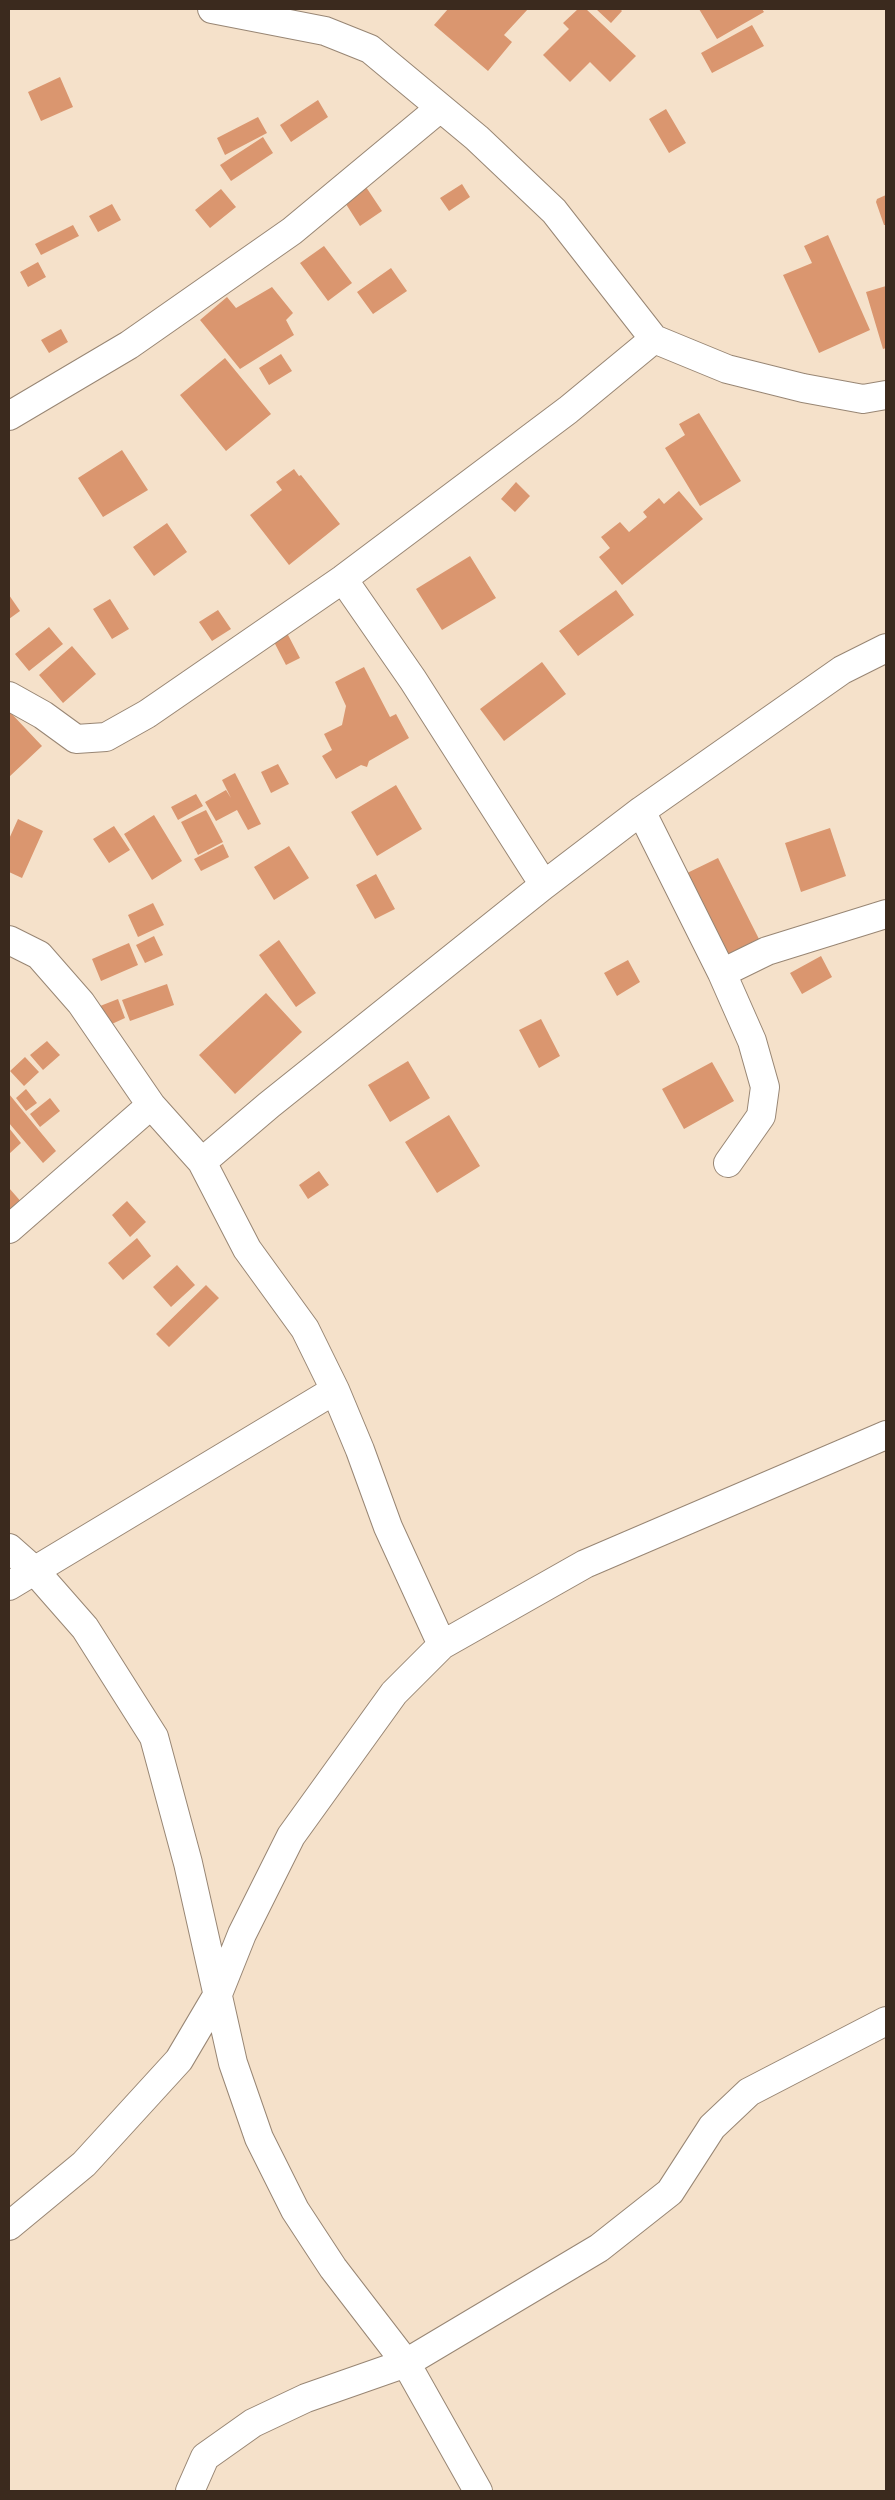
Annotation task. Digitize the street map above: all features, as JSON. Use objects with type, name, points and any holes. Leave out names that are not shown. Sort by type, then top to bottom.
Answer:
[{"type":"street","points":[[212,9],[324,31],[370,50],[477,138],[554,211],[654,339],[727,369],[803,388],[863,399],[886,395]]},
{"type":"street","points":[[9,416],[129,345],[292,231],[440,108]]},
{"type":"street","points":[[9,696],[43,715],[76,739],[106,737],[147,714],[343,579],[568,410],[654,339]]},
{"type":"street","points":[[343,579],[414,680],[544,885]]},
{"type":"street","points":[[202,1162],[269,1105],[544,885],[641,811],[842,670],[886,648]]},
{"type":"street","points":[[641,811],[722,973],[752,1041],[765,1087],[761,1116],[728,1164]]},
{"type":"street","points":[[722,973],[767,951],[886,914]]},
{"type":"street","points":[[9,940],[39,954],[81,1003],[151,1105],[202,1162],[247,1248],[305,1329],[335,1390],[360,1450],[388,1527],[442,1645]]},
{"type":"street","points":[[9,1229],[151,1105]]},
{"type":"street","points":[[9,1586],[335,1390]]},
{"type":"street","points":[[9,2226],[84,2164],[179,2060],[218,1994],[242,1934],[291,1836],[394,1693],[442,1645],[585,1564],[886,1435]]},
{"type":"street","points":[[9,1548],[35,1572],[85,1628],[154,1737],[188,1863],[233,2063],[256,2128],[295,2210],[333,2268],[406,2362],[478,2491]]},
{"type":"street","points":[[190,2491],[205,2457],[253,2423],[306,2398],[406,2362],[599,2248],[670,2192],[712,2127],[749,2092],[886,2021]]},
{"type":"building","points":[[448,9],[528,9],[504,35],[512,42],[488,71],[434,25]]},
{"type":"building","points":[[578,9],[586,9],[636,56],[610,82],[590,62],[570,82],[543,55],[569,29],[563,23]]},
{"type":"building","points":[[596,9],[620,9],[622,11],[611,23]]},
{"type":"building","points":[[699,9],[762,9],[764,12],[717,39]]},
{"type":"building","points":[[752,25],[764,46],[712,73],[701,53]]},
{"type":"building","points":[[60,77],[73,107],[41,121],[28,92]]},
{"type":"building","points":[[318,100],[328,117],[291,142],[280,125]]},
{"type":"building","points":[[666,109],[686,143],[669,153],[649,119]]},
{"type":"building","points":[[258,117],[267,133],[225,155],[217,138]]},
{"type":"building","points":[[263,137],[273,153],[231,181],[220,165]]},
{"type":"building","points":[[462,184],[470,197],[449,211],[440,198]]},
{"type":"building","points":[[366,187],[382,211],[360,226],[344,201]]},
{"type":"building","points":[[221,189],[236,207],[210,228],[195,210]]},
{"type":"building","points":[[886,195],[886,225],[884,225],[876,202],[877,199]]},
{"type":"building","points":[[112,204],[121,220],[98,232],[89,216]]},
{"type":"building","points":[[73,225],[79,236],[41,255],[35,244]]},
{"type":"building","points":[[828,235],[870,330],[819,353],[783,275],[812,263],[804,246]]},
{"type":"building","points":[[324,246],[352,283],[328,301],[300,263]]},
{"type":"building","points":[[38,262],[46,277],[28,287],[20,272]]},
{"type":"building","points":[[391,268],[407,291],[373,314],[357,292]]},
{"type":"building","points":[[886,286],[886,348],[883,349],[866,292]]},
{"type":"building","points":[[272,287],[293,313],[286,320],[294,335],[240,369],[200,320],[227,297],[236,308]]},
{"type":"building","points":[[61,329],[68,342],[49,353],[41,340]]},
{"type":"building","points":[[281,354],[292,371],[269,385],[259,368]]},
{"type":"building","points":[[225,358],[271,414],[226,451],[180,395]]},
{"type":"building","points":[[699,413],[741,481],[700,506],[665,448],[685,435],[679,424]]},
{"type":"building","points":[[122,450],[148,490],[103,517],[78,478]]},
{"type":"building","points":[[294,469],[299,476],[301,475],[340,524],[289,565],[250,515],[282,490],[276,482]]},
{"type":"building","points":[[516,482],[530,496],[515,512],[501,499]]},
{"type":"building","points":[[679,491],[703,519],[622,585],[599,557],[610,548],[601,537],[620,522],[629,532],[647,517],[643,512],[659,498],[664,504]]},
{"type":"building","points":[[167,523],[187,552],[154,576],[133,547]]},
{"type":"building","points":[[470,556],[496,598],[442,630],[416,589]]},
{"type":"building","points":[[616,590],[634,615],[578,656],[559,631]]},
{"type":"building","points":[[9,595],[20,611],[9,619]]},
{"type":"building","points":[[110,599],[129,629],[112,639],[93,609]]},
{"type":"building","points":[[218,610],[231,629],[212,641],[199,622]]},
{"type":"building","points":[[49,627],[63,644],[29,671],[15,654]]},
{"type":"building","points":[[287,633],[300,658],[286,665],[273,640]]},
{"type":"building","points":[[72,646],[96,674],[63,703],[39,675]]},
{"type":"building","points":[[542,662],[566,694],[504,741],[480,709]]},
{"type":"building","points":[[364,667],[390,717],[396,714],[409,738],[369,761],[367,767],[361,765],[336,779],[322,756],[332,750],[324,734],[342,725],[346,706],[335,682]]},
{"type":"building","points":[[9,711],[42,746],[9,777]]},
{"type":"building","points":[[278,764],[289,784],[271,793],[261,772]]},
{"type":"building","points":[[235,773],[261,824],[248,830],[237,810],[216,821],[205,802],[226,790],[231,798],[222,780]]},
{"type":"building","points":[[396,785],[422,829],[377,856],[351,812]]},
{"type":"building","points":[[196,794],[203,806],[178,820],[171,807]]},
{"type":"building","points":[[206,810],[223,842],[198,855],[181,822]]},
{"type":"building","points":[[154,815],[182,861],[152,880],[124,834]]},
{"type":"building","points":[[18,819],[43,831],[22,878],[9,872],[9,839]]},
{"type":"building","points":[[114,826],[130,850],[109,863],[93,839]]},
{"type":"building","points":[[830,828],[846,876],[801,892],[785,843]]},
{"type":"building","points":[[223,844],[229,857],[201,871],[194,859]]},
{"type":"building","points":[[289,846],[309,878],[274,900],[254,867]]},
{"type":"building","points":[[718,858],[760,941],[723,959],[681,876]]},
{"type":"building","points":[[376,874],[395,909],[375,919],[356,885]]},
{"type":"building","points":[[153,903],[164,925],[138,937],[128,915]]},
{"type":"building","points":[[154,936],[163,955],[145,963],[136,945]]},
{"type":"building","points":[[279,940],[316,993],[296,1007],[259,955]]},
{"type":"building","points":[[129,943],[138,965],[101,981],[92,959]]},
{"type":"building","points":[[821,956],[832,977],[802,994],[790,973]]},
{"type":"building","points":[[628,960],[640,982],[617,996],[604,973]]},
{"type":"building","points":[[167,984],[174,1005],[130,1021],[122,1000]]},
{"type":"building","points":[[266,993],[302,1032],[235,1094],[199,1055]]},
{"type":"building","points":[[118,999],[125,1018],[103,1028],[95,1008]]},
{"type":"building","points":[[541,1019],[560,1056],[539,1068],[519,1030]]},
{"type":"building","points":[[47,1041],[60,1055],[43,1070],[30,1055]]},
{"type":"building","points":[[25,1057],[39,1072],[24,1086],[10,1071]]},
{"type":"building","points":[[408,1061],[430,1098],[390,1122],[368,1085]]},
{"type":"building","points":[[712,1062],[734,1101],[684,1129],[662,1089]]},
{"type":"building","points":[[26,1089],[37,1103],[26,1111],[16,1098]]},
{"type":"building","points":[[9,1094],[56,1151],[43,1163],[9,1123]]},
{"type":"building","points":[[50,1098],[60,1111],[40,1127],[30,1114]]},
{"type":"building","points":[[449,1115],[480,1166],[437,1193],[405,1142]]},
{"type":"building","points":[[9,1128],[21,1143],[9,1154]]},
{"type":"building","points":[[319,1171],[329,1185],[308,1199],[299,1185]]},
{"type":"building","points":[[9,1188],[23,1204],[9,1216]]},
{"type":"building","points":[[127,1201],[146,1222],[130,1237],[112,1215]]},
{"type":"building","points":[[137,1238],[151,1256],[123,1280],[108,1263]]},
{"type":"building","points":[[177,1265],[195,1285],[171,1307],[153,1287]]},
{"type":"building","points":[[206,1285],[219,1298],[169,1347],[156,1334]]}]
